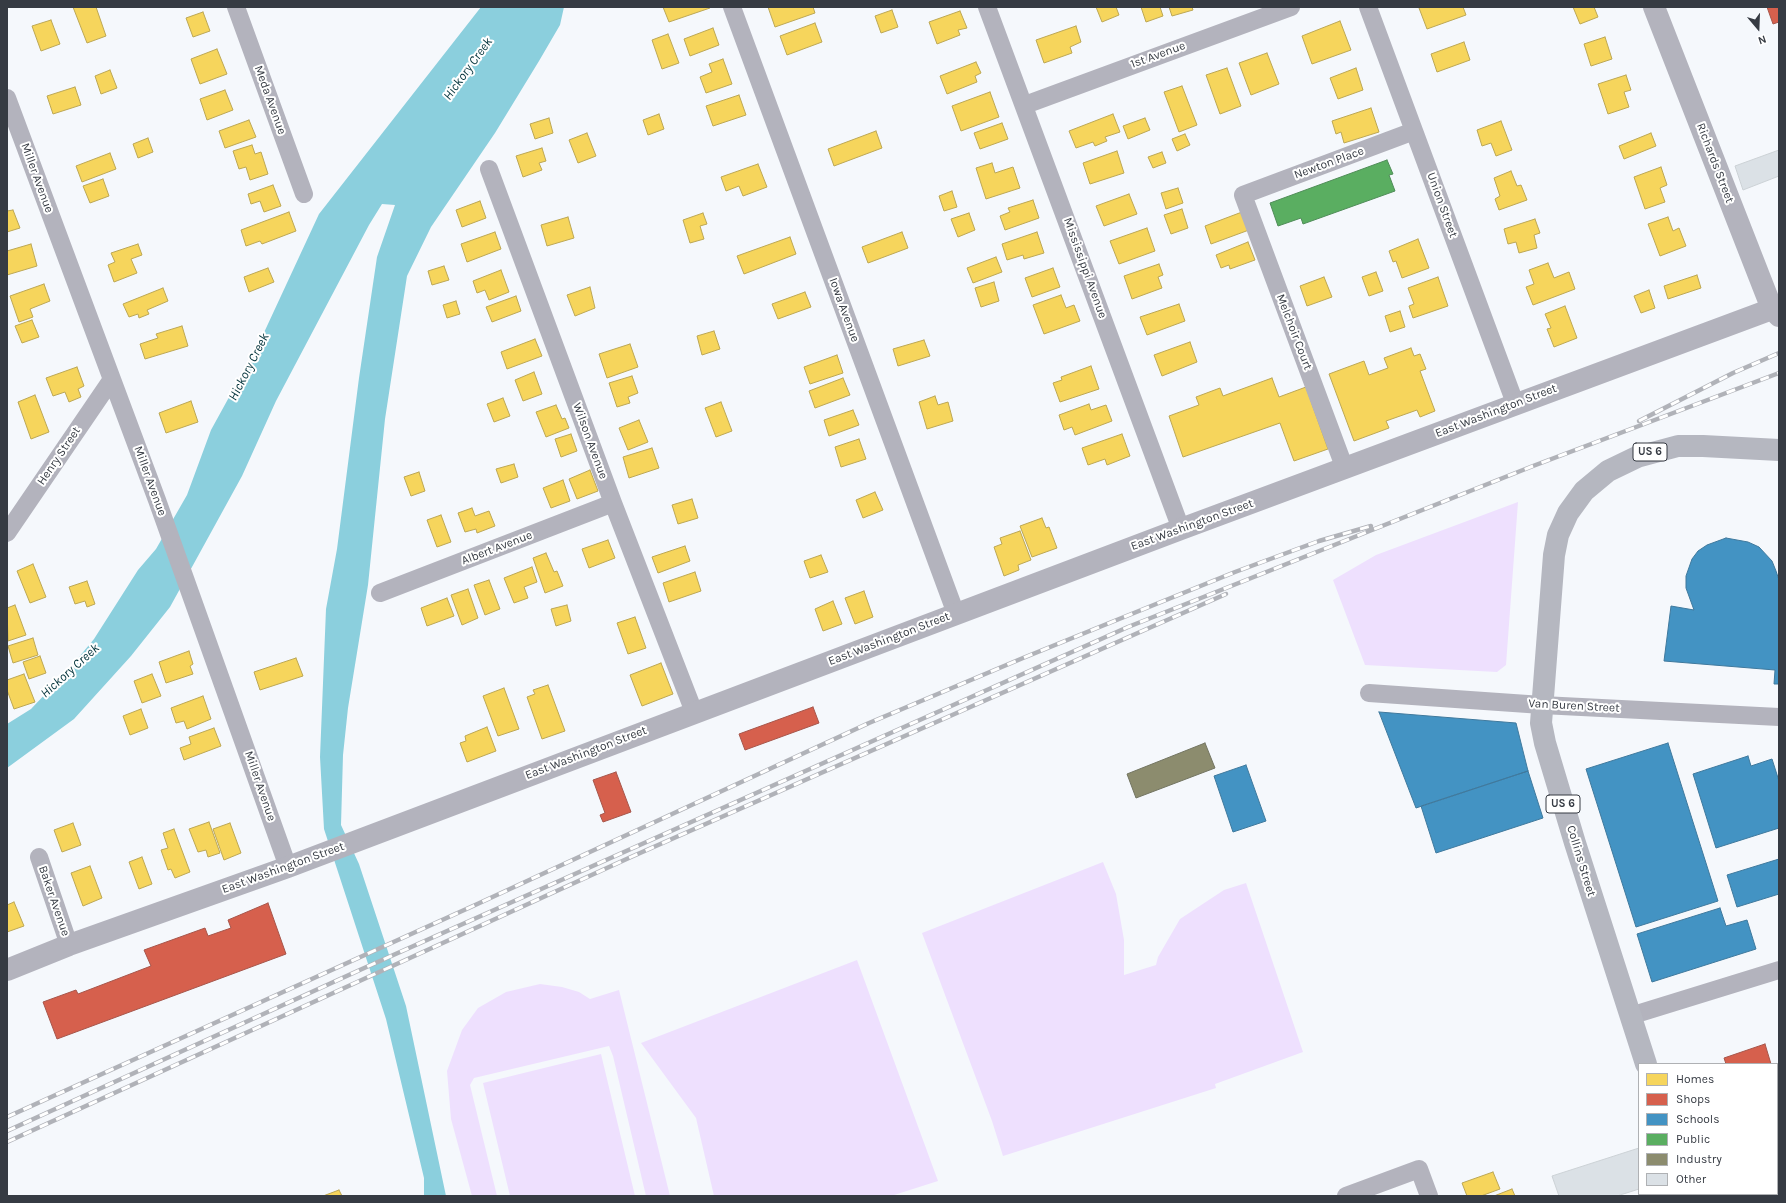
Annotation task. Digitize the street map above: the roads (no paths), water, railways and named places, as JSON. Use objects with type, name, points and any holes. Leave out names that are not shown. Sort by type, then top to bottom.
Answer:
[{"type":"main road","name":"Collins Street","points":[[1646,1063],[1575,843],[1545,743],[1541,723],[1554,555],[1558,535],[1568,513],[1584,491],[1608,471],[1637,457],[1678,446],[1779,450]]},
{"type":"street","name":"Meda Avenue","points":[[236,7],[304,194]]},
{"type":"street","name":"Iowa Avenue","points":[[732,7],[956,614]]},
{"type":"street","name":"Mississippi Avenue","points":[[988,7],[1181,528]]},
{"type":"street","name":"1st Avenue","points":[[1025,105],[1291,7]]},
{"type":"street","name":"Union Street","points":[[1368,7],[1515,403]]},
{"type":"street","name":"Richards Street","points":[[1654,7],[1777,311]]},
{"type":"street","name":"Miller Avenue","points":[[7,98],[191,592],[288,867]]},
{"type":"street","name":"Newton Place","points":[[1243,195],[1414,131]]},
{"type":"street","name":"Wilson Avenue","points":[[489,169],[613,503],[694,712]]},
{"type":"street","name":"Melchoir Court","points":[[1243,195],[1345,468]]},
{"type":"street","name":"East Washington Street","points":[[7,970],[69,945],[312,858],[694,712],[1515,403],[1777,311]]},
{"type":"street","name":"Henry Street","points":[[7,533],[112,379]]},
{"type":"street","name":"Albert Avenue","points":[[380,593],[613,503]]},
{"type":"street","name":"Van Buren Street","points":[[1369,693],[1542,705],[1779,717]]},
{"type":"street","name":"Baker Avenue","points":[[39,857],[69,945]]},
{"type":"street","points":[[1630,1016],[1779,970]]},
{"type":"street","points":[[1346,1196],[1419,1169],[1429,1196]]},
{"type":"water","name":"Hickory Creek","points":[[481,7],[564,7],[560,25],[539,61],[495,133],[431,227],[407,276],[385,419],[368,585],[348,708],[343,755],[341,825],[359,864],[406,1006],[446,1196],[424,1196],[424,1178],[386,1019],[324,829],[320,757],[326,609],[337,549],[359,378],[377,257],[395,205],[382,204],[369,225],[276,401],[242,476],[170,607],[131,656],[74,719],[7,768],[7,724],[31,709],[69,669],[94,639],[138,570],[156,549],[187,495],[211,430],[261,339],[319,214]]},
{"type":"railway","points":[[1639,421],[1733,373],[1779,353]]},
{"type":"railway","points":[[7,1131],[362,969],[1128,627],[1533,466],[1779,373]]},
{"type":"railway","points":[[7,1117],[473,906],[869,723],[1023,658],[1235,572],[1319,541],[1371,526]]},
{"type":"railway","points":[[7,1142],[631,857],[1226,594]]}]
